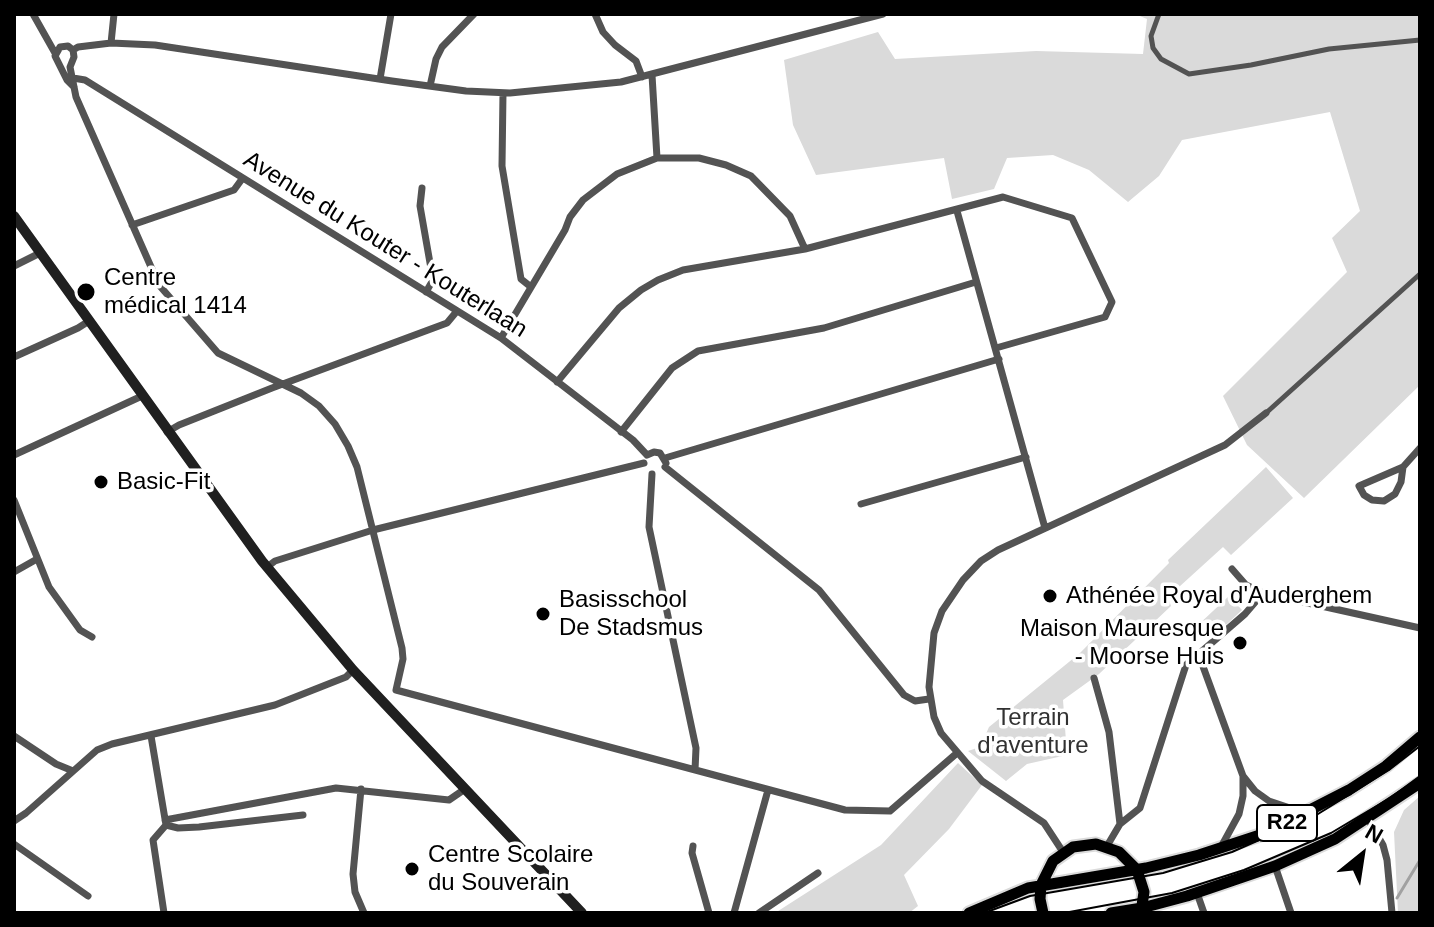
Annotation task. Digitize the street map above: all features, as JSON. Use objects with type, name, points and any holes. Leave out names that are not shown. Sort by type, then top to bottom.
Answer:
[{"type":"main road","points":[[14,216],[267,567],[353,670],[582,913]]},
{"type":"main road","name":"R22","points":[[969,913],[1016,892],[1041,885],[1137,870],[1220,849],[1263,834],[1349,790],[1386,766],[1420,737]]},
{"type":"main road","name":"R22","points":[[1111,913],[1141,910],[1275,866],[1335,839],[1420,783]]},
{"type":"main road","points":[[1043,913],[1041,885],[1053,861],[1063,852],[1085,844],[1107,846],[1129,860],[1137,870],[1144,892],[1141,910]]},
{"type":"street","points":[[33,14],[67,80],[73,83]]},
{"type":"street","points":[[111,43],[114,14]]},
{"type":"street","points":[[380,79],[391,14]]},
{"type":"street","points":[[430,86],[442,47],[474,14]]},
{"type":"street","points":[[595,14],[603,32],[636,61],[642,77]]},
{"type":"street","points":[[73,50],[111,43],[155,45],[430,86],[503,93],[584,88],[652,75],[883,14]]},
{"type":"street","points":[[1159,14],[1151,36],[1153,48],[1161,59],[1189,74],[1329,49],[1420,40]]},
{"type":"street","points":[[45,35],[73,50]]},
{"type":"street","points":[[55,53],[63,46]]},
{"type":"street","points":[[73,50],[73,83],[159,285],[218,353],[285,385],[319,406],[335,424],[357,467],[402,648],[403,659],[396,690],[383,702]]},
{"type":"street","points":[[60,64],[71,63]]},
{"type":"street","points":[[652,75],[657,158]]},
{"type":"street","name":"Avenue du Kouter - Kouterlaan","points":[[73,83],[90,84],[501,338],[621,432],[646,459]]},
{"type":"street","points":[[503,93],[502,166],[521,279],[531,287]]},
{"type":"street","points":[[501,338],[570,217],[583,200],[617,174],[657,158],[699,158],[751,176],[790,216],[805,249]]},
{"type":"street","points":[[132,225],[234,190],[242,179]]},
{"type":"street","points":[[422,188],[420,206],[433,280],[426,292]]},
{"type":"street","points":[[557,382],[619,308],[658,280],[683,270],[805,249],[1003,197],[1072,218],[1112,302],[1105,317],[996,348]]},
{"type":"street","points":[[957,211],[1045,528]]},
{"type":"street","points":[[14,266],[40,253]]},
{"type":"street","points":[[1063,852],[1044,823],[982,781],[941,733],[929,699],[929,668],[934,633],[953,592],[981,561],[998,550],[1225,445],[1266,413],[1420,274]]},
{"type":"street","points":[[621,432],[672,368],[698,351],[824,328],[976,282]]},
{"type":"street","points":[[167,432],[447,323],[457,311]]},
{"type":"street","points":[[14,357],[89,321]]},
{"type":"street","points":[[646,459],[646,470],[652,474],[660,473],[665,463],[999,359]]},
{"type":"street","points":[[14,455],[142,396]]},
{"type":"street","points":[[1403,467],[1395,494],[1384,501],[1372,500],[1364,495],[1359,486],[1403,467],[1420,448]]},
{"type":"street","points":[[267,567],[275,561],[373,530],[646,459],[657,452],[665,463],[819,590],[904,695],[915,701],[929,699]]},
{"type":"street","points":[[861,504],[1026,457]]},
{"type":"street","points":[[652,474],[649,527],[696,748],[695,770]]},
{"type":"street","points":[[14,500],[49,587],[80,630],[92,637]]},
{"type":"street","points":[[14,572],[37,559]]},
{"type":"street","points":[[1232,569],[1246,585],[1263,593],[1420,628]]},
{"type":"street","points":[[1107,846],[1120,824],[1140,808],[1186,665],[1245,614],[1263,593]]},
{"type":"street","points":[[1197,656],[1243,776],[1255,791],[1269,801],[1306,814]]},
{"type":"street","points":[[14,821],[97,750],[275,705],[344,678],[353,670]]},
{"type":"street","points":[[1094,678],[1109,732],[1120,824]]},
{"type":"street","points":[[396,690],[845,810],[890,811],[957,753]]},
{"type":"street","points":[[14,736],[56,764],[73,771]]},
{"type":"street","points":[[151,736],[166,822],[174,828],[303,815]]},
{"type":"street","points":[[1220,849],[1239,814],[1243,776]]},
{"type":"street","points":[[164,913],[153,840],[166,822],[336,788],[449,800],[465,789]]},
{"type":"street","points":[[361,789],[353,874],[355,892],[364,913]]},
{"type":"street","points":[[734,913],[768,790]]},
{"type":"street","points":[[1368,819],[1383,845],[1387,860],[1392,913]]},
{"type":"street","points":[[14,844],[88,896]]},
{"type":"street","points":[[693,846],[692,853],[709,913]]},
{"type":"street","points":[[1275,866],[1291,913]]},
{"type":"street","points":[[759,913],[818,873]]},
{"type":"street","points":[[1197,893],[1204,913]]},
{"type":"green space","points":[[1135,14],[1420,14],[1420,385],[1304,498],[1247,445],[1223,396],[1347,272],[1332,238],[1360,211],[1330,112],[1182,140],[1159,176],[1128,202],[1089,170],[1053,155],[1007,158],[994,189],[952,199],[944,158],[816,175],[793,125],[784,60],[878,32],[895,59],[1036,51],[1143,54],[1147,19]]},
{"type":"green space","name":"Terrain d'aventure","points":[[1266,467],[1293,498],[1231,555],[1223,547],[1168,597],[1171,606],[1099,674],[1063,700],[1067,755],[1027,764],[1006,781],[968,751],[980,747],[989,727],[1080,653],[1169,563],[1168,560]]},
{"type":"green space","points":[[1229,596],[1242,610],[1210,640],[1197,626]]},
{"type":"green space","points":[[958,763],[982,785],[949,829],[904,875],[918,906],[909,913],[775,913],[881,845]]},
{"type":"green space","points":[[1420,796],[1420,913],[1398,913],[1394,832],[1404,810]]},
{"type":"waterway","points":[[1397,898],[1420,860]]},
{"type":"tram line","points":[[984,913],[1030,896],[1163,873],[1232,852],[1318,814],[1389,770],[1420,746]]},
{"type":"tram line","points":[[1064,913],[1172,893],[1244,870],[1331,833],[1420,776]]},
{"type":"place","name":"Centre médical 1414","points":[[86,292]]},
{"type":"place","name":"Basic-Fit","points":[[101,482]]},
{"type":"place","name":"Athénée Royal d'Auderghem","points":[[1050,596]]},
{"type":"place","name":"Basisschool De Stadsmus","points":[[543,614]]},
{"type":"place","name":"Maison Mauresque - Moorse Huis","points":[[1240,643]]},
{"type":"place","name":"Centre Scolaire du Souverain","points":[[412,869]]}]
